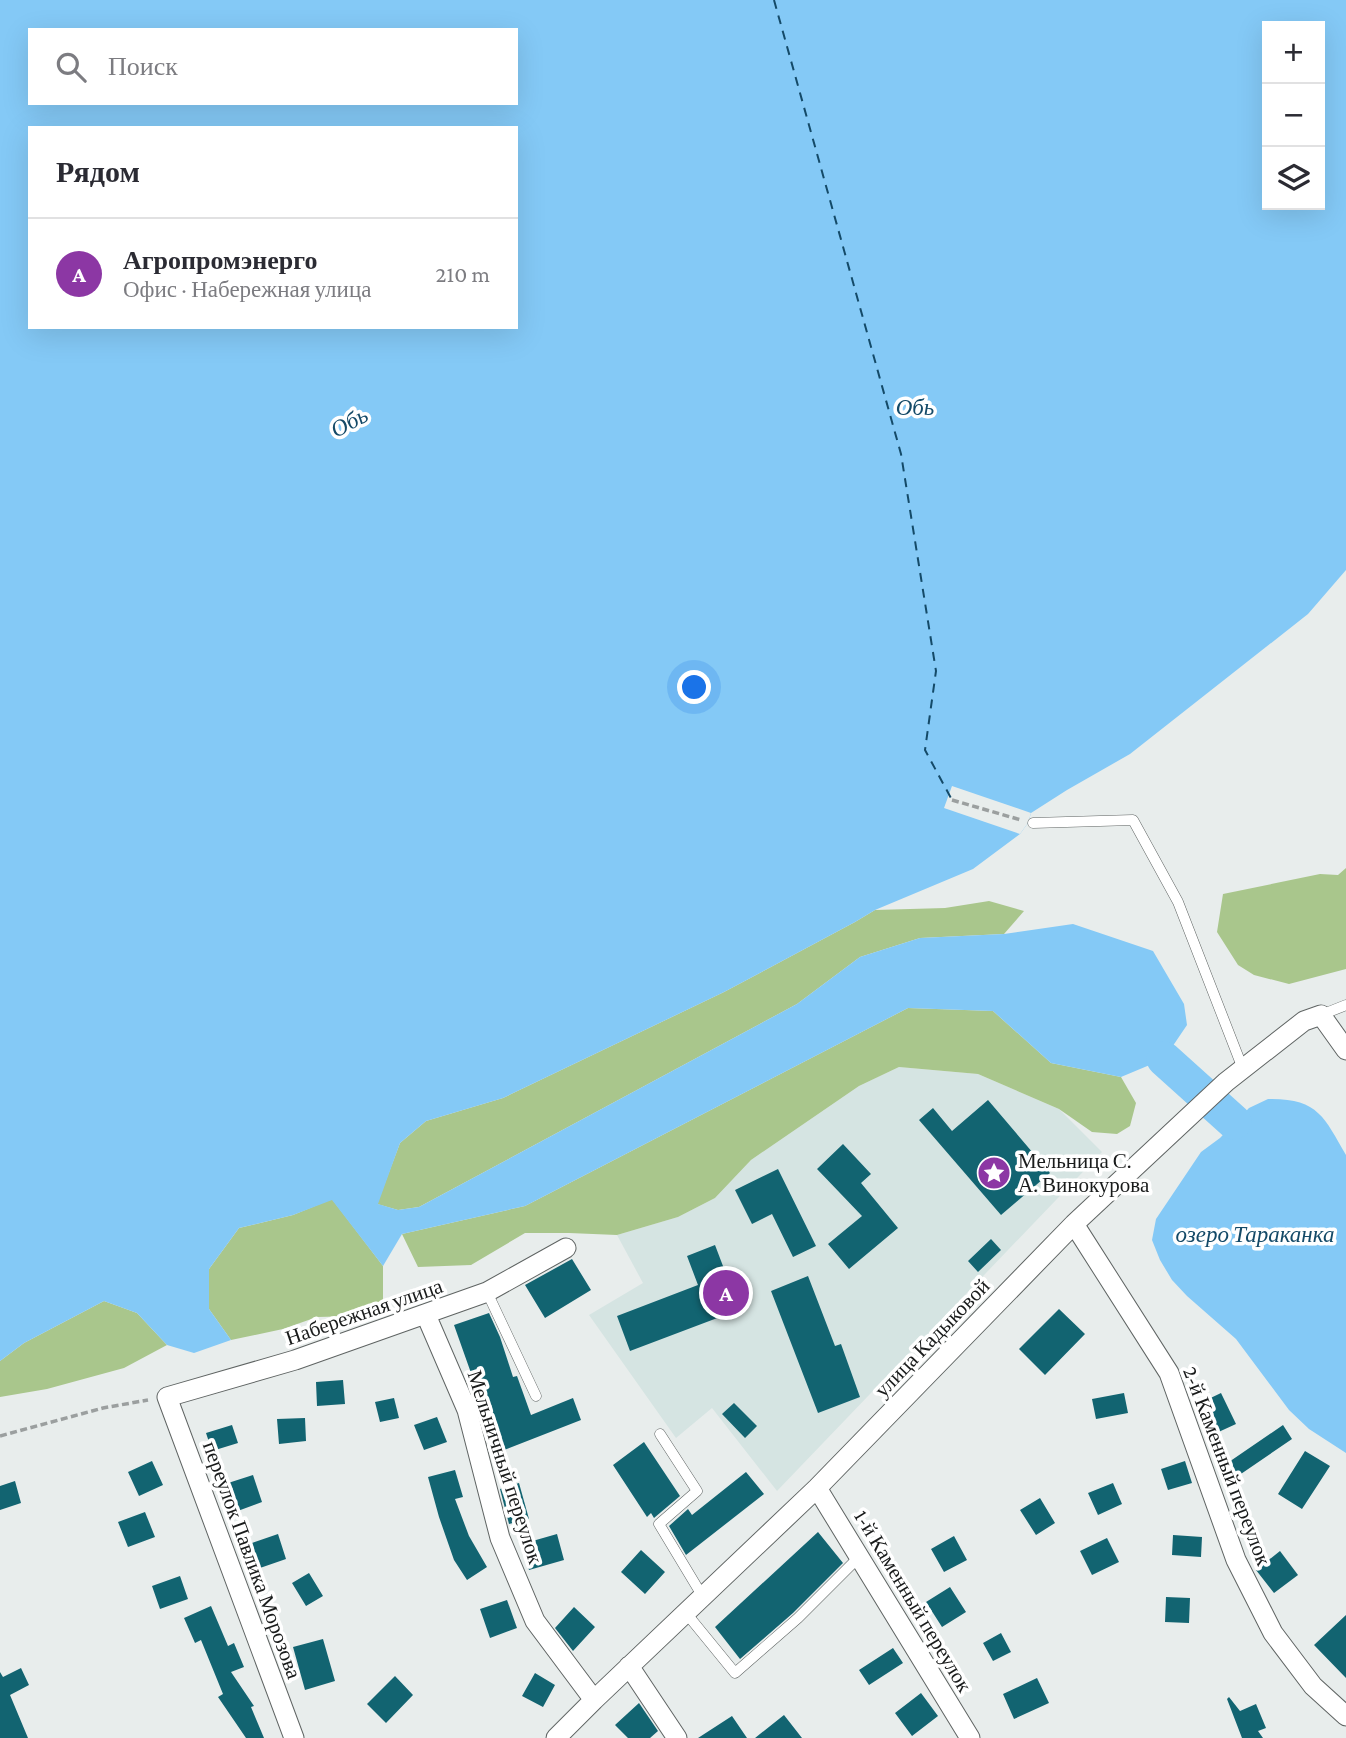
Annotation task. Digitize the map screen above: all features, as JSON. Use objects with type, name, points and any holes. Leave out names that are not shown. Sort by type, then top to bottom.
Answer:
[{"type":"street","name":"улица Кадыковой","points":[[556,1738],[817,1488],[1074,1224],[1226,1082],[1304,1021],[1321,1015]]},
{"type":"street","points":[[1321,1015],[1346,1051]]},
{"type":"street","name":"2-й Каменный переулок","points":[[1074,1224],[1169,1373],[1236,1560],[1273,1633],[1313,1686],[1346,1717]]},
{"type":"street","name":"Набережная улица","points":[[167,1397],[295,1360],[426,1315],[487,1292],[566,1248]]},
{"type":"street","name":"Мельничный переулок","points":[[426,1315],[467,1410],[500,1538],[535,1620],[594,1700]]},
{"type":"street","name":"переулок Павлика Морозова","points":[[167,1397],[294,1738]]},
{"type":"street","name":"1-й Каменный переулок","points":[[817,1488],[970,1738]]},
{"type":"street","points":[[629,1666],[677,1738]]},
{"type":"lane","points":[[1033,823],[1133,820],[1178,902],[1243,1069]]},
{"type":"lane","points":[[1321,1015],[1346,1005]]},
{"type":"lane","points":[[487,1292],[536,1396]]},
{"type":"lane","points":[[660,1434],[697,1492],[659,1524],[703,1597]]},
{"type":"lane","points":[[686,1613],[735,1673],[799,1618],[859,1557]]},
{"type":"path","points":[[952,800],[1033,823]]},
{"type":"path","points":[[0,1436],[103,1408],[167,1397]]},
{"type":"shaded area","points":[[899,1067],[978,1074],[1059,1109],[1102,1152],[777,1491],[712,1408],[676,1438],[589,1315],[643,1283],[617,1235],[678,1217],[715,1198],[751,1160],[859,1086]]},
{"type":"green space","points":[[1346,868],[1346,969],[1289,984],[1254,975],[1238,965],[1217,932],[1223,894],[1320,874],[1338,875]]},
{"type":"green space","points":[[989,901],[1024,911],[1004,934],[920,938],[860,957],[797,1004],[419,1207],[398,1210],[377,1204],[400,1143],[426,1121],[503,1098],[724,992],[875,910],[945,908]]},
{"type":"green space","points":[[908,1008],[993,1011],[1051,1063],[1121,1077],[1136,1103],[1130,1126],[1117,1134],[1092,1132],[1059,1109],[978,1074],[899,1067],[859,1086],[751,1160],[715,1198],[678,1217],[617,1235],[525,1233],[471,1265],[418,1267],[402,1234],[525,1206]]},
{"type":"green space","points":[[332,1199],[383,1266],[383,1305],[358,1316],[317,1317],[283,1329],[231,1340],[209,1309],[209,1269],[239,1228],[293,1215]]},
{"type":"green space","points":[[104,1301],[137,1313],[167,1345],[124,1368],[47,1389],[0,1397],[0,1361],[24,1343]]},
{"type":"water","name":"Обь","points":[[0,0],[1346,0],[1346,570],[1308,614],[1130,754],[1031,813],[1020,834],[973,869],[875,910],[724,992],[503,1098],[426,1121],[400,1143],[378,1204],[398,1210],[419,1207],[797,1004],[860,957],[920,938],[1004,934],[1073,924],[1153,951],[1184,1004],[1187,1025],[1164,1059],[1121,1077],[1051,1063],[993,1011],[908,1008],[525,1206],[402,1234],[383,1266],[332,1200],[293,1215],[239,1228],[209,1269],[209,1309],[231,1340],[194,1353],[167,1345],[137,1313],[104,1301],[24,1343],[0,1361]]},
{"type":"water","name":"озеро Тараканка","points":[[1268,1099],[1298,1102],[1318,1112],[1346,1155],[1346,1453],[1309,1429],[1289,1410],[1236,1339],[1172,1280],[1152,1240],[1156,1219],[1201,1152],[1220,1138],[1249,1108]]},
{"type":"pier","points":[[952,786],[1031,813],[1028,823],[1020,834],[944,808]]},
{"type":"building","points":[[988,1100],[1050,1173],[1001,1215],[919,1120],[933,1108],[952,1131]]},
{"type":"building","points":[[843,1144],[871,1174],[861,1183],[898,1228],[849,1269],[828,1244],[862,1216],[817,1169]]},
{"type":"building","points":[[778,1169],[816,1246],[793,1257],[772,1214],[752,1224],[735,1190]]},
{"type":"building","points":[[991,1239],[1001,1250],[978,1272],[968,1261]]},
{"type":"building","points":[[715,1245],[726,1274],[736,1270],[749,1306],[630,1351],[617,1316],[698,1285],[687,1256]]},
{"type":"building","points":[[572,1259],[591,1290],[545,1318],[525,1285]]},
{"type":"building","points":[[808,1276],[835,1346],[841,1344],[860,1397],[818,1413],[771,1291]]},
{"type":"building","points":[[1059,1309],[1085,1334],[1045,1375],[1019,1349]]},
{"type":"building","points":[[489,1313],[513,1377],[517,1376],[531,1415],[573,1398],[581,1420],[499,1452],[454,1325]]},
{"type":"building","points":[[343,1380],[345,1404],[317,1406],[316,1382]]},
{"type":"building","points":[[1124,1393],[1128,1413],[1096,1419],[1092,1399]]},
{"type":"building","points":[[1221,1393],[1236,1424],[1212,1435],[1198,1404]]},
{"type":"building","points":[[394,1398],[399,1418],[380,1422],[375,1402]]},
{"type":"building","points":[[734,1403],[757,1426],[745,1438],[722,1414]]},
{"type":"building","points":[[437,1417],[447,1442],[424,1450],[414,1425]]},
{"type":"building","points":[[305,1418],[306,1441],[279,1444],[277,1419]]},
{"type":"building","points":[[232,1425],[238,1443],[212,1451],[206,1433]]},
{"type":"building","points":[[1283,1425],[1292,1439],[1235,1478],[1226,1464]]},
{"type":"building","points":[[644,1442],[680,1496],[654,1518],[651,1513],[647,1517],[613,1465]]},
{"type":"building","points":[[1305,1451],[1330,1466],[1302,1509],[1278,1494]]},
{"type":"building","points":[[152,1461],[163,1485],[139,1496],[128,1472]]},
{"type":"building","points":[[1185,1461],[1192,1483],[1168,1490],[1161,1469]]},
{"type":"building","points":[[455,1470],[463,1497],[455,1499],[469,1536],[487,1567],[467,1580],[454,1560],[428,1477]]},
{"type":"building","points":[[746,1472],[764,1494],[686,1555],[669,1526],[688,1509],[692,1515]]},
{"type":"building","points":[[253,1475],[262,1502],[235,1512],[225,1484]]},
{"type":"building","points":[[15,1481],[21,1503],[0,1510],[0,1486]]},
{"type":"building","points":[[519,1483],[529,1519],[509,1524],[500,1489]]},
{"type":"building","points":[[1113,1483],[1122,1504],[1098,1515],[1088,1493]]},
{"type":"building","points":[[1040,1498],[1055,1523],[1036,1535],[1020,1510]]},
{"type":"building","points":[[145,1512],[155,1537],[128,1547],[118,1522]]},
{"type":"building","points":[[818,1532],[843,1563],[793,1613],[740,1659],[715,1627]]},
{"type":"building","points":[[278,1534],[286,1559],[260,1568],[252,1543]]},
{"type":"building","points":[[557,1534],[564,1560],[529,1570],[522,1544]]},
{"type":"building","points":[[1173,1535],[1202,1537],[1201,1557],[1172,1555]]},
{"type":"building","points":[[954,1536],[967,1560],[944,1572],[931,1549]]},
{"type":"building","points":[[1107,1538],[1119,1562],[1092,1575],[1080,1551]]},
{"type":"building","points":[[641,1550],[665,1572],[645,1594],[621,1572]]},
{"type":"building","points":[[1280,1551],[1298,1575],[1274,1593],[1256,1570]]},
{"type":"building","points":[[309,1573],[323,1596],[306,1606],[292,1583]]},
{"type":"building","points":[[180,1576],[188,1599],[160,1609],[152,1586]]},
{"type":"building","points":[[950,1587],[966,1612],[942,1627],[926,1602]]},
{"type":"building","points":[[1166,1597],[1190,1598],[1189,1623],[1165,1622]]},
{"type":"building","points":[[507,1600],[517,1628],[490,1638],[480,1609]]},
{"type":"building","points":[[211,1606],[228,1646],[234,1643],[244,1667],[231,1672],[254,1706],[251,1707],[264,1738],[246,1738],[218,1697],[223,1694],[201,1640],[195,1643],[184,1618]]},
{"type":"building","points":[[574,1607],[595,1627],[573,1651],[555,1628]]},
{"type":"building","points":[[1346,1615],[1346,1678],[1314,1645]]},
{"type":"building","points":[[1001,1633],[1011,1652],[993,1661],[983,1643]]},
{"type":"building","points":[[323,1639],[335,1681],[305,1690],[293,1647]]},
{"type":"building","points":[[893,1648],[903,1663],[869,1685],[859,1670]]},
{"type":"building","points":[[21,1668],[29,1685],[10,1695],[28,1738],[0,1738],[0,1672],[3,1677]]},
{"type":"building","points":[[535,1673],[555,1685],[543,1707],[522,1696]]},
{"type":"building","points":[[395,1676],[413,1695],[386,1723],[367,1704]]},
{"type":"building","points":[[1037,1678],[1049,1703],[1014,1719],[1003,1694]]},
{"type":"building","points":[[921,1693],[938,1716],[912,1736],[895,1713]]},
{"type":"building","points":[[1229,1697],[1240,1711],[1256,1704],[1266,1728],[1258,1731],[1263,1738],[1242,1738],[1227,1699]]},
{"type":"building","points":[[639,1703],[658,1731],[650,1738],[628,1738],[615,1725]]},
{"type":"building","points":[[784,1715],[802,1738],[755,1738]]},
{"type":"building","points":[[732,1716],[747,1738],[698,1738]]},
{"type":"waterway","points":[[1164,1059],[1234,1122]]},
{"type":"ferry route","points":[[774,0],[901,454],[936,671],[925,750],[952,800]]},
{"type":"place","name":"Мельница С. А. Винокурова","points":[[994,1173]]},
{"type":"place","name":"Агропромэнерго","points":[[726,1293]]}]
